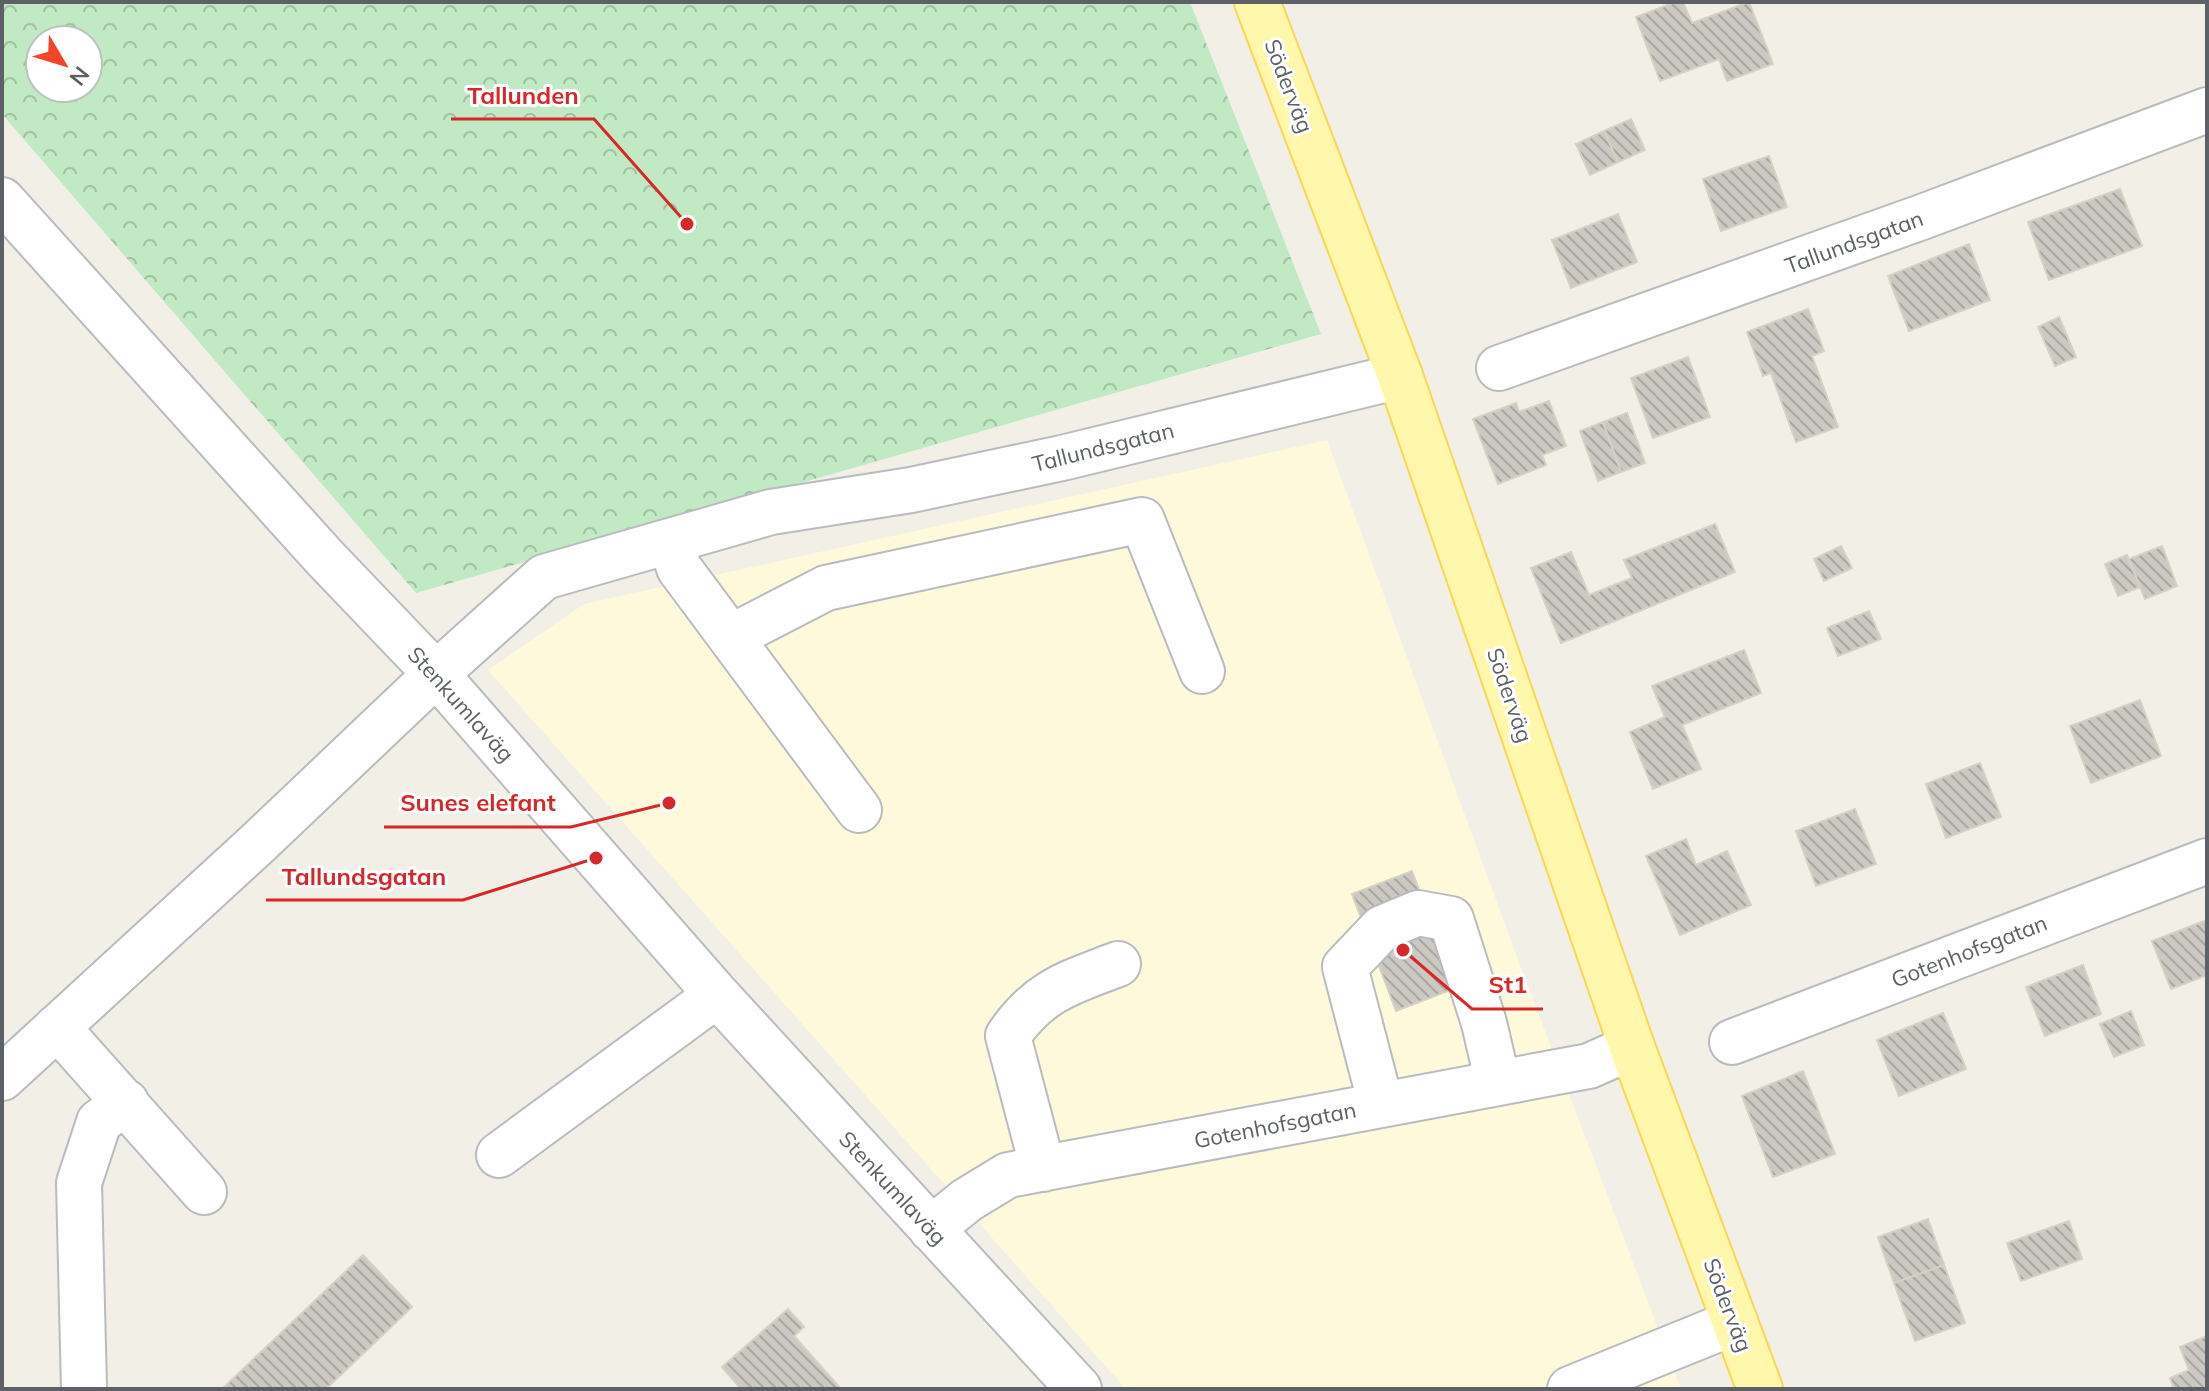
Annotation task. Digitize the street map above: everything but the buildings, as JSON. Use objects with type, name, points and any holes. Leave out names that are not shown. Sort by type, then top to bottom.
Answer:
[{"type":"main road","name":"Söderväg","points":[[1257,2],[1400,376],[1632,1047],[1760,1389]]},
{"type":"street","name":"Tallundsgatan","points":[[1499,368],[1922,217],[2207,110]]},
{"type":"street","name":"Stenkumlaväg","points":[[2,200],[325,558],[436,674],[717,995],[1079,1389]]},
{"type":"street","name":"Tallundsgatan","points":[[2,1078],[544,577],[771,512],[911,490],[1062,458],[1400,376]]},
{"type":"street","points":[[731,637],[826,588],[1142,520],[1202,671]]},
{"type":"street","points":[[671,541],[679,568],[859,810]]},
{"type":"street","name":"Gotenhofsgatan","points":[[1732,1042],[2207,861]]},
{"type":"street","points":[[1381,1105],[1345,967],[1382,928],[1418,913],[1451,919],[1484,1023],[1498,1083]]},
{"type":"street","points":[[1043,1169],[1008,1036],[1023,1015],[1056,988],[1118,964]]},
{"type":"street","points":[[499,1155],[717,995]]},
{"type":"street","points":[[57,1027],[204,1192]]},
{"type":"street","name":"Gotenhofsgatan","points":[[931,1229],[967,1200],[1008,1175],[1589,1066],[1632,1047]]},
{"type":"street","points":[[84,1389],[79,1183],[99,1122],[126,1102]]},
{"type":"street","points":[[1570,1389],[1735,1322]]},
{"type":"shaded area","points":[[1327,440],[1520,965],[1681,1389],[1126,1389],[488,670],[584,604]]},
{"type":"green space","points":[[2,2],[1190,2],[1321,334],[416,593],[2,114]]},
{"type":"place","name":"Tallunden","points":[[687,224]]},
{"type":"place","name":"Sunes elefant","points":[[669,803]]},
{"type":"place","name":"Tallundsgatan","points":[[596,858]]},
{"type":"place","name":"St1","points":[[1403,950]]}]
